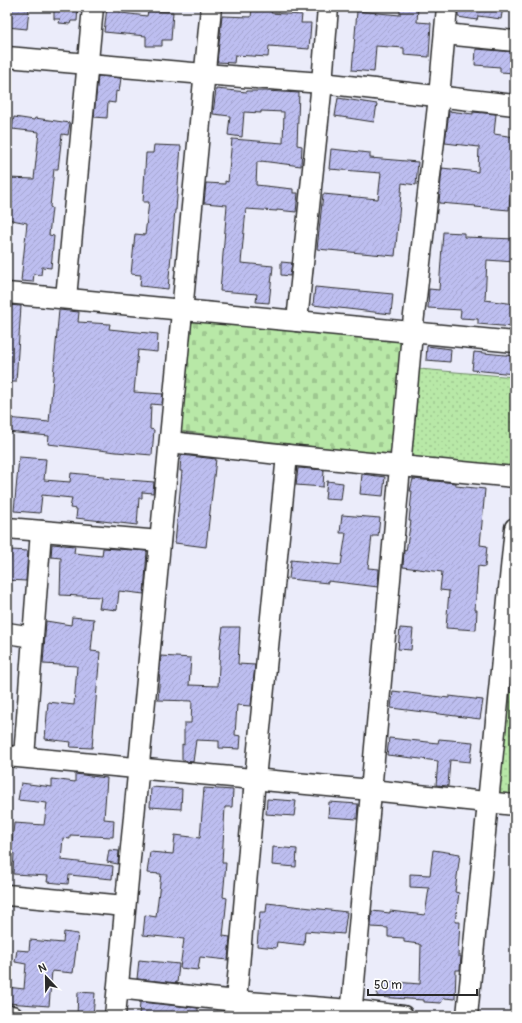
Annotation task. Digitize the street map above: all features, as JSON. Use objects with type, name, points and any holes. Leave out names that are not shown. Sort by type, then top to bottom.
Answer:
[{"type":"street","points":[[66,298],[93,7]]},
{"type":"street","points":[[115,1016],[211,7]]},
{"type":"street","points":[[297,321],[322,83],[328,7]]},
{"type":"street","points":[[351,1013],[412,333],[439,97],[447,7]]},
{"type":"street","points":[[445,34],[515,41]]},
{"type":"street","points":[[7,57],[322,83],[439,97],[515,104]]},
{"type":"street","points":[[7,292],[515,342]]},
{"type":"street","points":[[170,442],[400,467],[515,477]]},
{"type":"street","points":[[236,1001],[255,779],[287,455]]},
{"type":"street","points":[[7,528],[160,541]]},
{"type":"street","points":[[468,1016],[488,802],[509,652],[515,528]]},
{"type":"street","points":[[41,531],[33,637],[15,756],[515,805]]},
{"type":"street","points":[[7,633],[33,637]]},
{"type":"street","points":[[7,894],[126,906]]},
{"type":"street","points":[[118,988],[351,1013],[403,1016]]},
{"type":"street","points":[[7,1016],[12,1016]]},
{"type":"green space","points":[[194,320],[401,342],[392,456],[180,431],[189,327]]},
{"type":"green space","points":[[419,369],[515,377],[515,463],[506,468],[413,459],[410,456]]},
{"type":"green space","points":[[507,692],[515,693],[515,796],[497,794]]},
{"type":"building","points":[[7,7],[23,7],[23,9],[29,9],[27,29],[7,27]]},
{"type":"building","points":[[54,7],[78,7],[77,21],[71,21],[70,24],[59,23],[60,19],[54,19]]},
{"type":"building","points":[[107,7],[122,7],[121,13],[147,16],[148,11],[173,12],[171,40],[162,40],[162,46],[146,46],[146,36],[104,32]]},
{"type":"building","points":[[400,7],[418,7],[417,22],[431,23],[429,57],[404,55],[404,48],[376,46],[374,72],[352,70],[357,11],[400,15]]},
{"type":"building","points":[[458,7],[503,7],[501,19],[478,16],[477,20],[458,17]]},
{"type":"building","points":[[252,9],[272,10],[271,13],[302,15],[301,23],[311,23],[309,49],[269,46],[268,57],[235,55],[234,63],[217,62],[222,16],[251,17]]},
{"type":"building","points":[[476,49],[515,52],[515,73],[500,72],[500,67],[475,65]]},
{"type":"building","points":[[98,76],[121,78],[119,92],[116,91],[115,103],[108,102],[107,118],[94,117]]},
{"type":"building","points":[[216,89],[247,92],[266,91],[299,93],[297,145],[302,146],[301,166],[261,161],[257,162],[256,185],[293,189],[293,193],[298,193],[296,212],[246,209],[241,263],[273,266],[269,303],[256,302],[257,294],[220,291],[227,205],[204,203],[206,183],[225,184],[225,181],[228,182],[232,139],[283,143],[284,112],[244,112],[242,137],[228,135],[230,116],[213,114]]},
{"type":"building","points":[[338,98],[377,104],[374,122],[335,116]]},
{"type":"building","points":[[449,111],[473,114],[473,112],[496,114],[494,134],[515,137],[515,156],[513,156],[509,210],[439,203],[442,168],[478,172],[479,147],[445,143]]},
{"type":"building","points":[[14,117],[34,120],[35,118],[70,123],[68,135],[62,134],[58,169],[54,169],[49,235],[54,236],[51,268],[42,267],[41,275],[34,274],[33,282],[21,281],[27,223],[7,219],[7,190],[8,178],[34,179],[39,132],[12,129]]},
{"type":"building","points":[[154,145],[181,146],[168,289],[140,286],[141,275],[131,274],[135,234],[145,235],[149,202],[143,202],[146,153],[153,153]]},
{"type":"building","points":[[331,149],[370,153],[370,158],[418,162],[416,185],[402,183],[395,256],[317,249],[323,194],[378,199],[381,173],[329,169]]},
{"type":"building","points":[[443,232],[464,233],[464,237],[515,239],[515,262],[487,260],[485,300],[515,304],[513,327],[478,324],[478,319],[460,318],[461,310],[428,308],[429,289],[439,290]]},
{"type":"building","points":[[281,262],[292,263],[290,276],[281,275]]},
{"type":"building","points":[[315,287],[393,294],[391,314],[313,305]]},
{"type":"building","points":[[7,305],[21,306],[16,382],[7,382]]},
{"type":"building","points":[[59,310],[79,312],[78,322],[110,324],[109,329],[158,334],[157,352],[138,350],[134,392],[163,394],[162,405],[151,404],[150,429],[154,430],[152,455],[48,444],[49,436],[7,432],[7,418],[49,422]]},
{"type":"building","points":[[427,346],[451,349],[450,362],[426,360]]},
{"type":"building","points":[[474,352],[515,356],[515,374],[472,370]]},
{"type":"building","points":[[181,455],[216,459],[206,547],[175,543],[182,471],[180,471]]},
{"type":"building","points":[[19,457],[46,459],[44,480],[70,482],[71,473],[103,476],[103,478],[154,482],[153,493],[142,492],[142,498],[139,498],[137,525],[76,518],[77,509],[70,508],[72,498],[42,495],[40,513],[14,511]]},
{"type":"building","points":[[298,468],[324,470],[323,487],[296,485]]},
{"type":"building","points":[[362,474],[385,477],[383,496],[360,494]]},
{"type":"building","points":[[413,479],[456,483],[456,486],[485,489],[480,545],[487,546],[485,567],[478,566],[475,610],[477,610],[476,630],[446,628],[449,591],[440,590],[442,572],[403,567],[404,550],[406,551],[411,521],[409,521],[412,491],[410,491]]},
{"type":"building","points":[[327,481],[343,483],[341,500],[325,499]]},
{"type":"building","points":[[342,515],[380,518],[378,536],[372,536],[368,568],[379,569],[378,587],[328,581],[328,583],[289,579],[291,560],[341,565],[346,533],[340,533]]},
{"type":"building","points":[[52,544],[75,546],[74,553],[102,556],[103,548],[147,551],[144,594],[119,591],[117,610],[99,608],[101,597],[60,595],[61,558],[51,557]]},
{"type":"building","points":[[11,550],[28,551],[26,581],[8,580]]},
{"type":"building","points":[[72,617],[94,619],[91,651],[100,652],[92,748],[70,747],[71,742],[45,739],[48,702],[74,705],[77,666],[43,664],[46,621],[71,625]]},
{"type":"building","points":[[223,627],[240,627],[238,664],[255,665],[251,706],[237,705],[235,735],[241,736],[240,749],[219,748],[219,741],[196,740],[193,762],[185,761],[182,760],[184,723],[191,723],[192,701],[158,700],[161,656],[191,658],[189,685],[218,686],[220,646]]},
{"type":"building","points":[[400,628],[413,629],[411,650],[398,649]]},
{"type":"building","points":[[393,691],[449,698],[449,696],[483,700],[480,719],[391,708]]},
{"type":"building","points":[[389,738],[438,743],[439,739],[473,742],[470,762],[450,760],[448,786],[436,785],[438,761],[387,755]]},
{"type":"building","points":[[75,774],[107,778],[104,819],[114,820],[113,837],[70,835],[70,839],[63,838],[61,860],[113,866],[112,879],[69,875],[68,884],[47,882],[48,876],[13,874],[14,853],[11,853],[14,823],[44,825],[47,803],[18,800],[21,783],[52,787],[52,779],[75,782]]},
{"type":"building","points":[[151,787],[182,789],[181,809],[150,807]]},
{"type":"building","points":[[204,788],[233,790],[232,807],[225,807],[222,863],[226,863],[223,897],[227,898],[223,936],[230,937],[228,960],[200,957],[198,970],[180,968],[184,939],[143,935],[145,915],[156,917],[161,874],[147,873],[150,852],[173,854],[175,835],[200,838]]},
{"type":"building","points":[[267,799],[296,801],[294,816],[266,814]]},
{"type":"building","points":[[329,802],[358,804],[357,819],[328,817]]},
{"type":"building","points":[[273,847],[297,849],[296,867],[272,865]]},
{"type":"building","points":[[109,850],[119,851],[118,864],[107,862]]},
{"type":"building","points":[[433,850],[460,854],[455,892],[459,893],[455,922],[460,922],[458,956],[461,956],[460,970],[456,970],[455,999],[444,998],[441,1003],[424,1002],[424,1000],[377,997],[378,985],[382,985],[382,981],[420,984],[421,945],[404,942],[404,938],[388,937],[388,928],[371,927],[372,911],[390,913],[390,911],[425,915],[429,888],[410,887],[410,874],[430,875]]},
{"type":"building","points":[[267,903],[347,912],[344,934],[305,931],[304,945],[277,942],[276,948],[257,946],[260,912],[266,912]]},
{"type":"building","points":[[64,932],[78,934],[73,973],[52,971],[49,1006],[7,1003],[7,987],[24,989],[26,964],[15,962],[17,950],[29,951],[30,940],[63,943]]},
{"type":"building","points":[[139,960],[179,964],[177,983],[137,979]]},
{"type":"building","points":[[78,992],[95,993],[93,1016],[77,1016]]},
{"type":"building","points":[[140,1002],[198,1008],[198,1016],[139,1016]]}]
